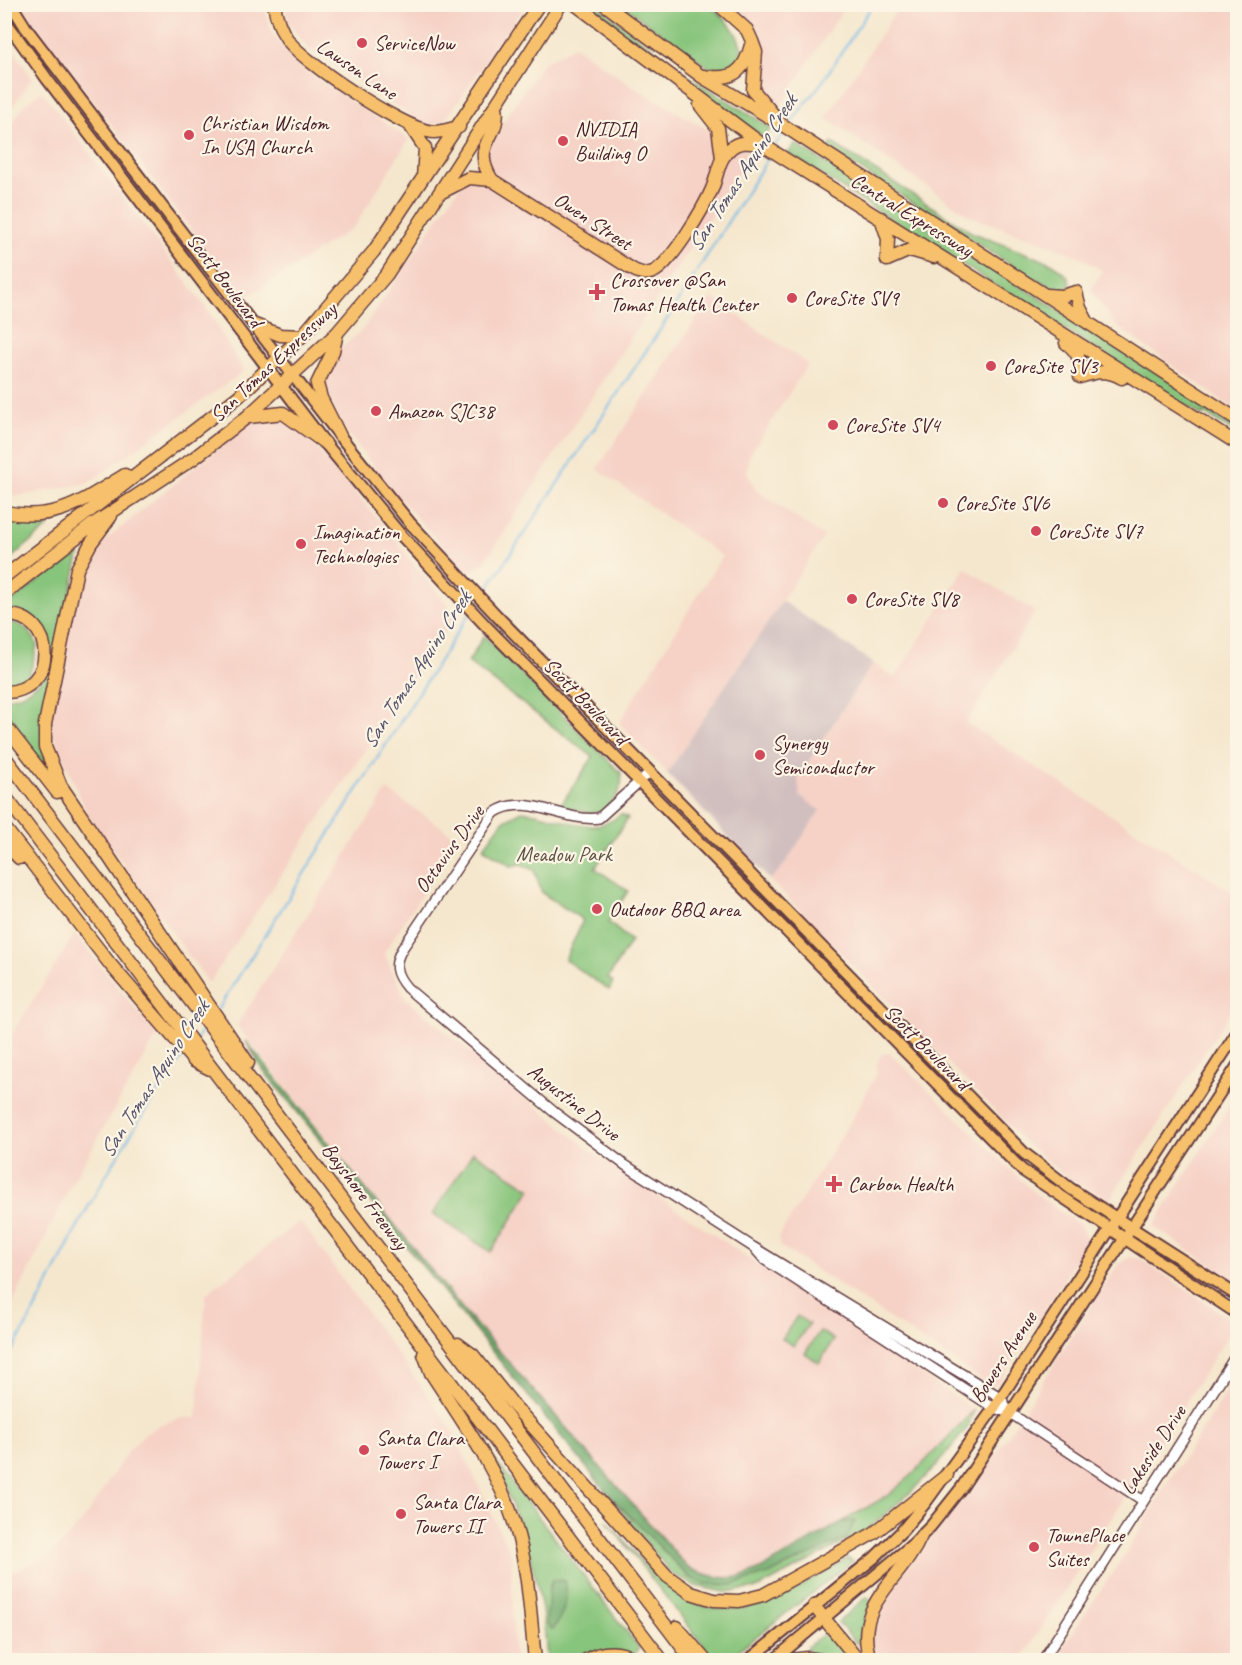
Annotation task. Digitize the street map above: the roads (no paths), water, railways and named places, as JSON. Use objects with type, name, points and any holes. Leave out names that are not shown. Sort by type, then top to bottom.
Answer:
[{"type":"highway","name":"Lawson Lane","points":[[274,4],[279,26],[297,52],[411,127]]},
{"type":"highway","name":"San Tomas Expressway","points":[[4,576],[239,396],[269,370],[302,336],[374,251],[459,127],[539,4]]},
{"type":"highway","name":"San Tomas Expressway","points":[[4,594],[119,506],[194,458],[248,417],[337,333],[387,274],[561,4]]},
{"type":"highway","name":"Central Expressway","points":[[604,4],[701,76],[781,124],[1238,420]]},
{"type":"highway","points":[[718,4],[747,30],[756,52],[753,90],[781,124]]},
{"type":"highway","name":"Central Expressway","points":[[579,8],[690,93],[763,145],[1238,444]]},
{"type":"highway","points":[[701,76],[716,78],[737,72],[747,60],[752,40]]},
{"type":"highway","points":[[690,93],[718,128],[722,158]]},
{"type":"highway","points":[[492,180],[482,161],[484,145],[498,119],[496,107]]},
{"type":"highway","points":[[411,127],[438,132],[459,127]]},
{"type":"highway","points":[[411,127],[425,148],[423,178]]},
{"type":"highway","points":[[722,158],[738,144],[763,145]]},
{"type":"highway","name":"Owen Street","points":[[492,180],[643,274],[661,267],[685,233],[712,188],[722,158]]},
{"type":"highway","points":[[441,193],[469,178],[492,180]]},
{"type":"highway","points":[[881,218],[888,239],[887,260],[910,250],[925,253],[992,288],[1075,350],[1080,360],[1080,377],[1098,371],[1113,373],[1164,399]]},
{"type":"highway","points":[[1044,295],[1062,296],[1076,292],[1080,308],[1088,324]]},
{"type":"highway","points":[[255,325],[280,335],[302,336]]},
{"type":"highway","points":[[337,333],[333,351],[317,384],[321,398],[340,436]]},
{"type":"highway","points":[[248,417],[283,413],[325,442]]},
{"type":"highway","points":[[4,512],[25,516],[54,513],[79,504],[124,475],[137,475]]},
{"type":"highway","points":[[119,506],[90,543],[77,569],[45,724],[45,747],[61,786],[115,866],[201,1003]]},
{"type":"highway","points":[[4,615],[23,618],[32,625],[43,639],[45,652],[44,663],[36,679],[22,689],[4,692]]},
{"type":"highway","points":[[4,724],[115,866]]},
{"type":"highway","name":"Bayshore Freeway","points":[[4,756],[201,1003],[266,1098],[692,1660]]},
{"type":"highway","name":"Bayshore Freeway","points":[[4,795],[176,1031],[214,1071],[663,1660]]},
{"type":"highway","points":[[4,827],[110,964]]},
{"type":"highway","points":[[4,842],[96,951],[176,1031]]},
{"type":"highway","points":[[444,1333],[473,1355],[667,1576],[677,1585],[702,1597],[739,1601],[764,1595],[781,1587],[874,1533],[947,1475]]},
{"type":"highway","points":[[418,1340],[431,1373],[498,1482],[515,1523],[527,1570],[535,1660]]},
{"type":"highway","points":[[592,1528],[705,1660]]},
{"type":"highway","points":[[870,1660],[865,1630],[868,1614],[875,1601],[914,1552],[921,1536]]},
{"type":"highway","points":[[814,1606],[858,1660]]},
{"type":"highway","points":[[586,1660],[609,1652],[627,1655],[637,1660]]},
{"type":"highway","points":[[791,1660],[808,1658],[820,1660]]},
{"type":"main road","name":"Scott Boulevard","points":[[11,4],[37,43],[340,436],[410,523],[497,616],[1030,1159],[1052,1177],[1238,1296]]},
{"type":"main road","name":"Scott Boulevard","points":[[4,19],[281,387],[400,534],[487,627],[639,784],[1022,1170],[1238,1314]]},
{"type":"main road","points":[[881,1029],[889,1013]]},
{"type":"main road","name":"Bowers Avenue","points":[[749,1660],[874,1558],[902,1531],[947,1475],[994,1408],[1238,1031]]},
{"type":"main road","name":"Bowers Avenue","points":[[774,1660],[921,1536],[962,1486],[1238,1065]]},
{"type":"street","name":"Octavius Drive","points":[[395,963],[459,862],[494,813],[506,807],[522,805],[576,817],[599,819],[650,772]]},
{"type":"street","name":"Augustine Drive","points":[[395,963],[398,977],[407,988],[571,1125],[639,1174],[753,1247],[1000,1397],[1010,1413]]},
{"type":"street","name":"Augustine Drive","points":[[753,1247],[765,1260],[994,1408],[1010,1413],[1142,1500]]},
{"type":"street","name":"Lakeside Drive","points":[[1043,1660],[1142,1500],[1238,1352]]},
{"type":"waterway","name":"San Tomas Aquino Creek","points":[[789,125],[823,81],[873,4]]},
{"type":"waterway","name":"San Tomas Aquino Creek","points":[[774,147],[784,132]]},
{"type":"waterway","name":"San Tomas Aquino Creek","points":[[483,595],[662,327],[770,155]]},
{"type":"waterway","name":"San Tomas Aquino Creek","points":[[218,1009],[469,614]]},
{"type":"waterway","name":"San Tomas Aquino Creek","points":[[195,1041],[206,1026]]},
{"type":"waterway","name":"San Tomas Aquino Creek","points":[[4,1364],[104,1179],[142,1116],[184,1055]]},
{"type":"place","name":"ServiceNow","points":[[362,43]]},
{"type":"place","name":"Christian Wisdom In USA Church","points":[[189,135]]},
{"type":"place","name":"NVIDIA Building O","points":[[563,141]]},
{"type":"place","name":"Crossover @San Tomas Health Center","points":[[597,292]]},
{"type":"place","name":"CoreSite SV9","points":[[792,298]]},
{"type":"place","name":"CoreSite SV3","points":[[991,366]]},
{"type":"place","name":"Amazon SJC38","points":[[376,411]]},
{"type":"place","name":"CoreSite SV4","points":[[833,425]]},
{"type":"place","name":"CoreSite SV6","points":[[943,503]]},
{"type":"place","name":"CoreSite SV7","points":[[1036,531]]},
{"type":"place","name":"Imagination Technologies","points":[[301,544]]},
{"type":"place","name":"CoreSite SV8","points":[[852,599]]},
{"type":"place","name":"Synergy Semiconductor","points":[[760,755]]},
{"type":"place","name":"Outdoor BBQ area","points":[[597,909]]},
{"type":"place","name":"Carbon Health","points":[[834,1184]]},
{"type":"place","name":"Santa Clara Towers I","points":[[364,1450]]},
{"type":"place","name":"Santa Clara Towers II","points":[[401,1514]]},
{"type":"place","name":"TownePlace Suites","points":[[1034,1547]]},
{"type":"park label","name":"Meadow Park","points":[[564,854]]}]
